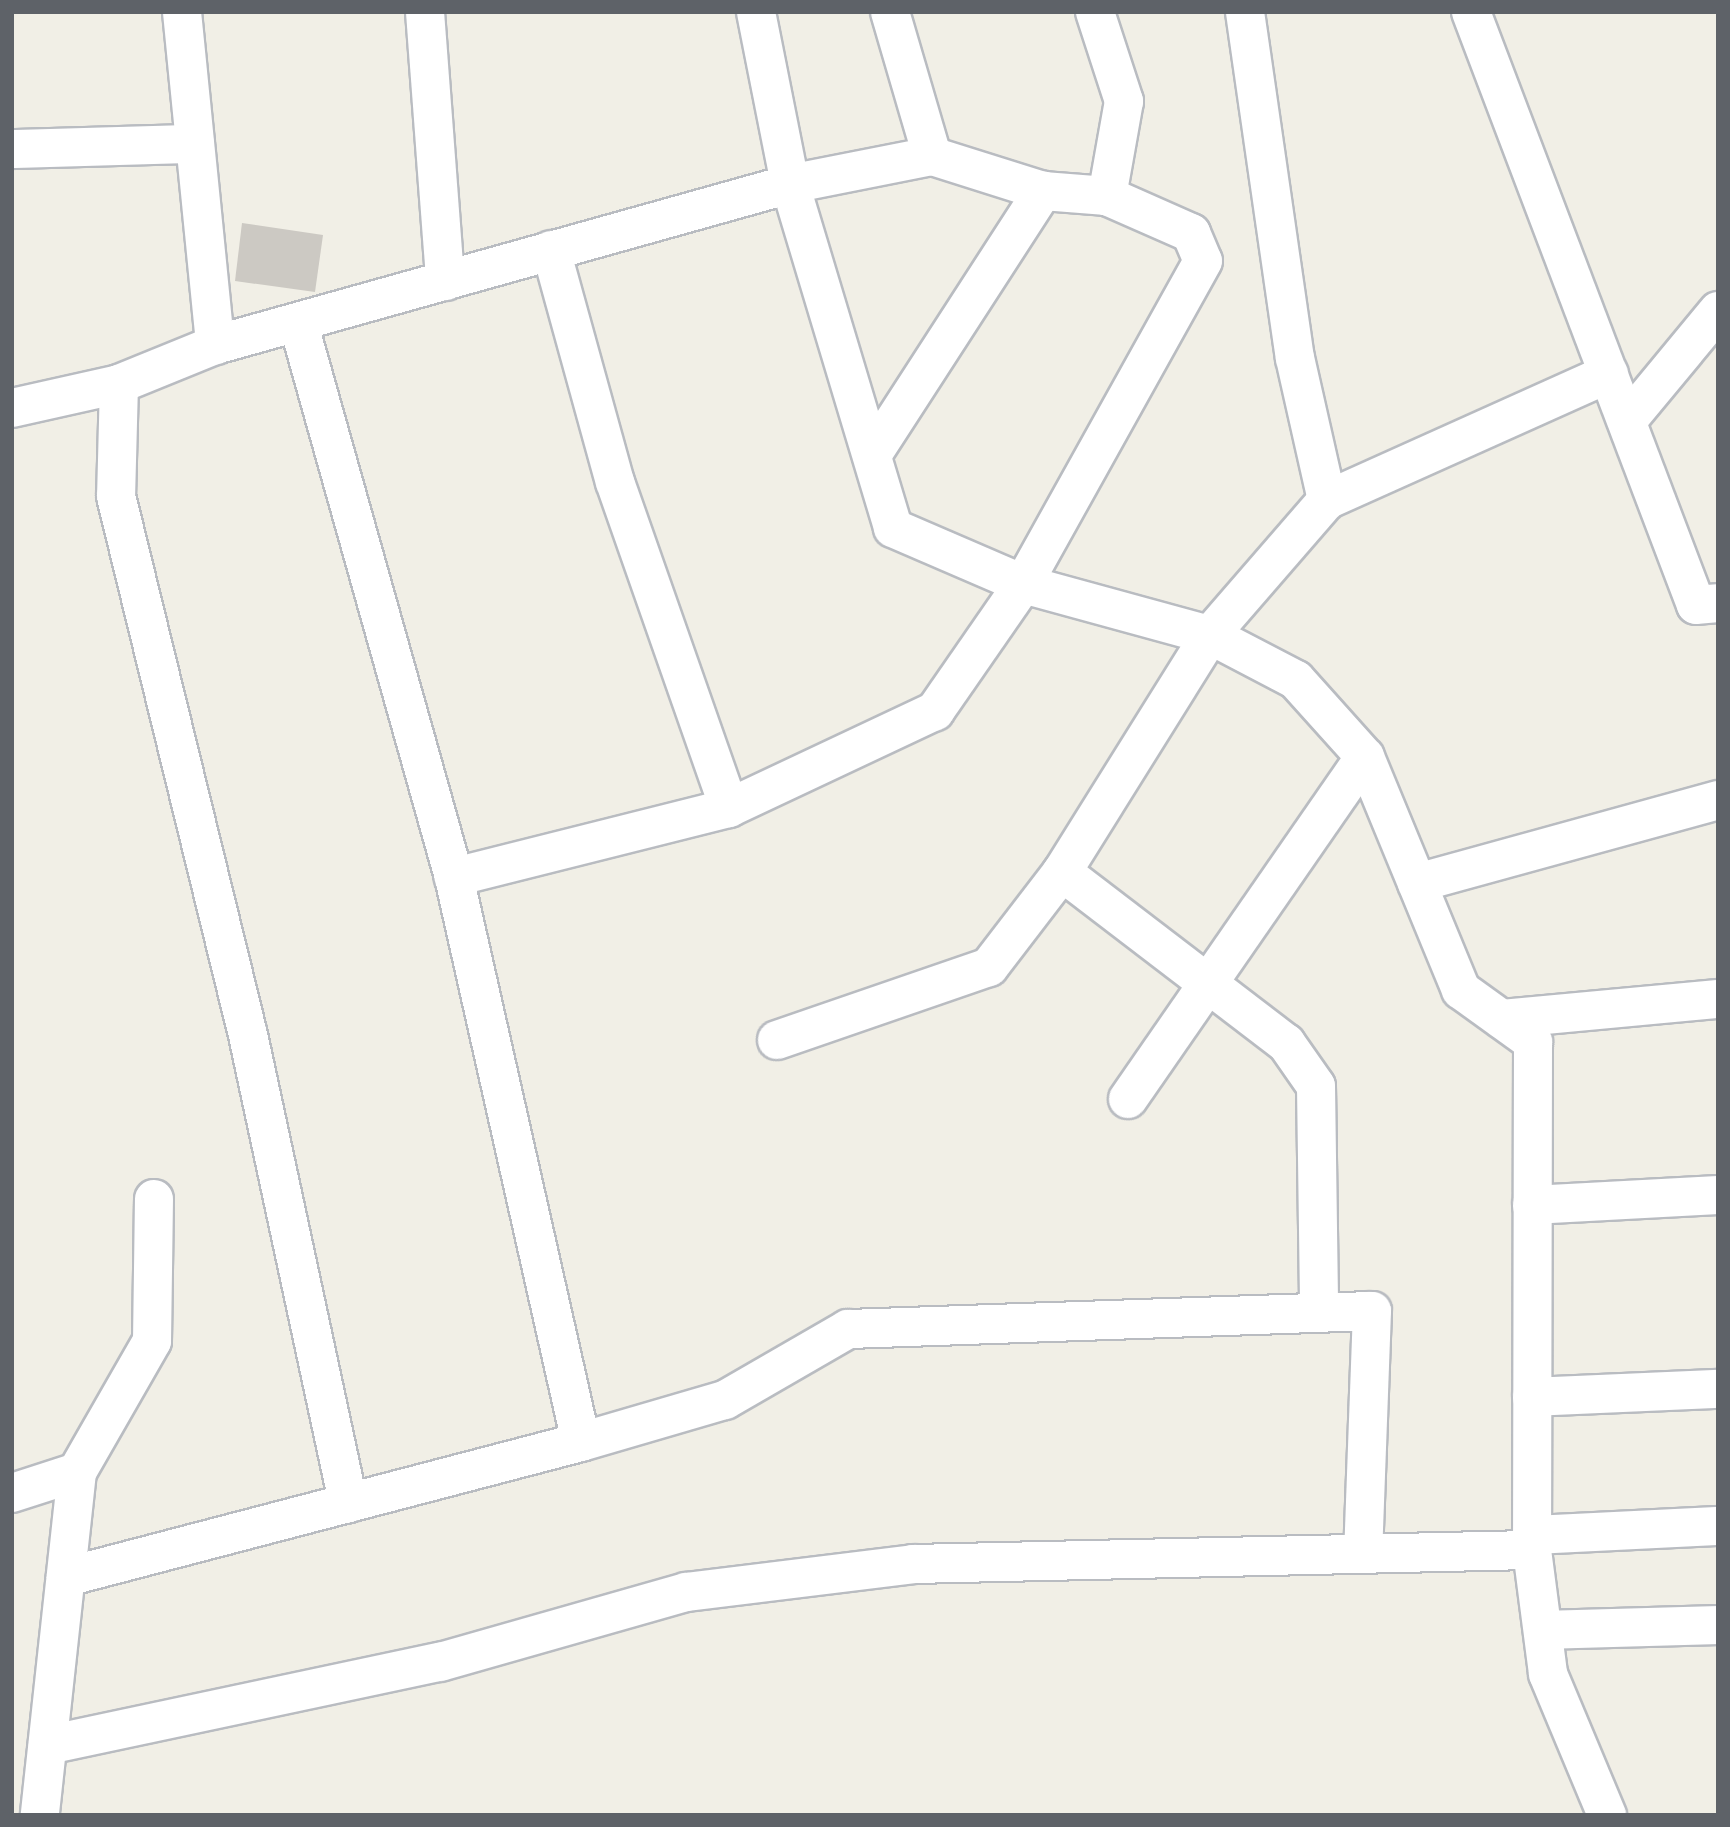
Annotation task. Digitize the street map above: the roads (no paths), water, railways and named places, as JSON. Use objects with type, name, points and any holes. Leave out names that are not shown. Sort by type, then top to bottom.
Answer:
[{"type":"street","points":[[182,12],[215,345]]},
{"type":"street","points":[[425,12],[445,281]]},
{"type":"street","points":[[756,12],[790,184],[893,528],[1023,584],[1210,635],[1296,680],[1366,757],[1461,990],[1533,1042],[1532,1542],[1548,1674],[1607,1815]]},
{"type":"street","points":[[890,12],[932,156]]},
{"type":"street","points":[[1095,12],[1124,101],[1107,196]]},
{"type":"street","points":[[1245,12],[1295,358],[1327,500]]},
{"type":"street","points":[[1471,12],[1696,606],[1718,603]]},
{"type":"street","points":[[12,149],[195,144]]},
{"type":"street","points":[[12,408],[118,384],[215,345],[790,184],[932,156],[1043,191],[1107,196],[1191,233],[1203,261],[1023,584],[935,711],[729,808],[454,877]]},
{"type":"street","points":[[872,455],[1043,191]]},
{"type":"street","points":[[551,250],[615,482],[729,808]]},
{"type":"street","points":[[1627,421],[1718,311]]},
{"type":"street","points":[[298,322],[454,877],[581,1442]]},
{"type":"street","points":[[777,1040],[989,967],[1062,872],[1210,635],[1327,500],[1609,373]]},
{"type":"street","points":[[118,384],[116,496],[248,1035],[348,1503]]},
{"type":"street","points":[[1128,1099],[1366,757]]},
{"type":"street","points":[[1417,883],[1718,800]]},
{"type":"street","points":[[1062,872],[1286,1043],[1316,1086],[1319,1312]]},
{"type":"street","points":[[1502,1019],[1718,999]]},
{"type":"street","points":[[1532,1205],[1718,1195]]},
{"type":"street","points":[[40,1815],[76,1472],[152,1341],[154,1199]]},
{"type":"street","points":[[66,1577],[581,1442],[725,1400],[848,1329],[1372,1311],[1363,1553]]},
{"type":"street","points":[[1532,1397],[1718,1389]]},
{"type":"street","points":[[12,1493],[76,1472]]},
{"type":"street","points":[[48,1745],[440,1662],[686,1592],[913,1564],[1363,1553],[1718,1526]]},
{"type":"street","points":[[1543,1630],[1718,1625]]}]
